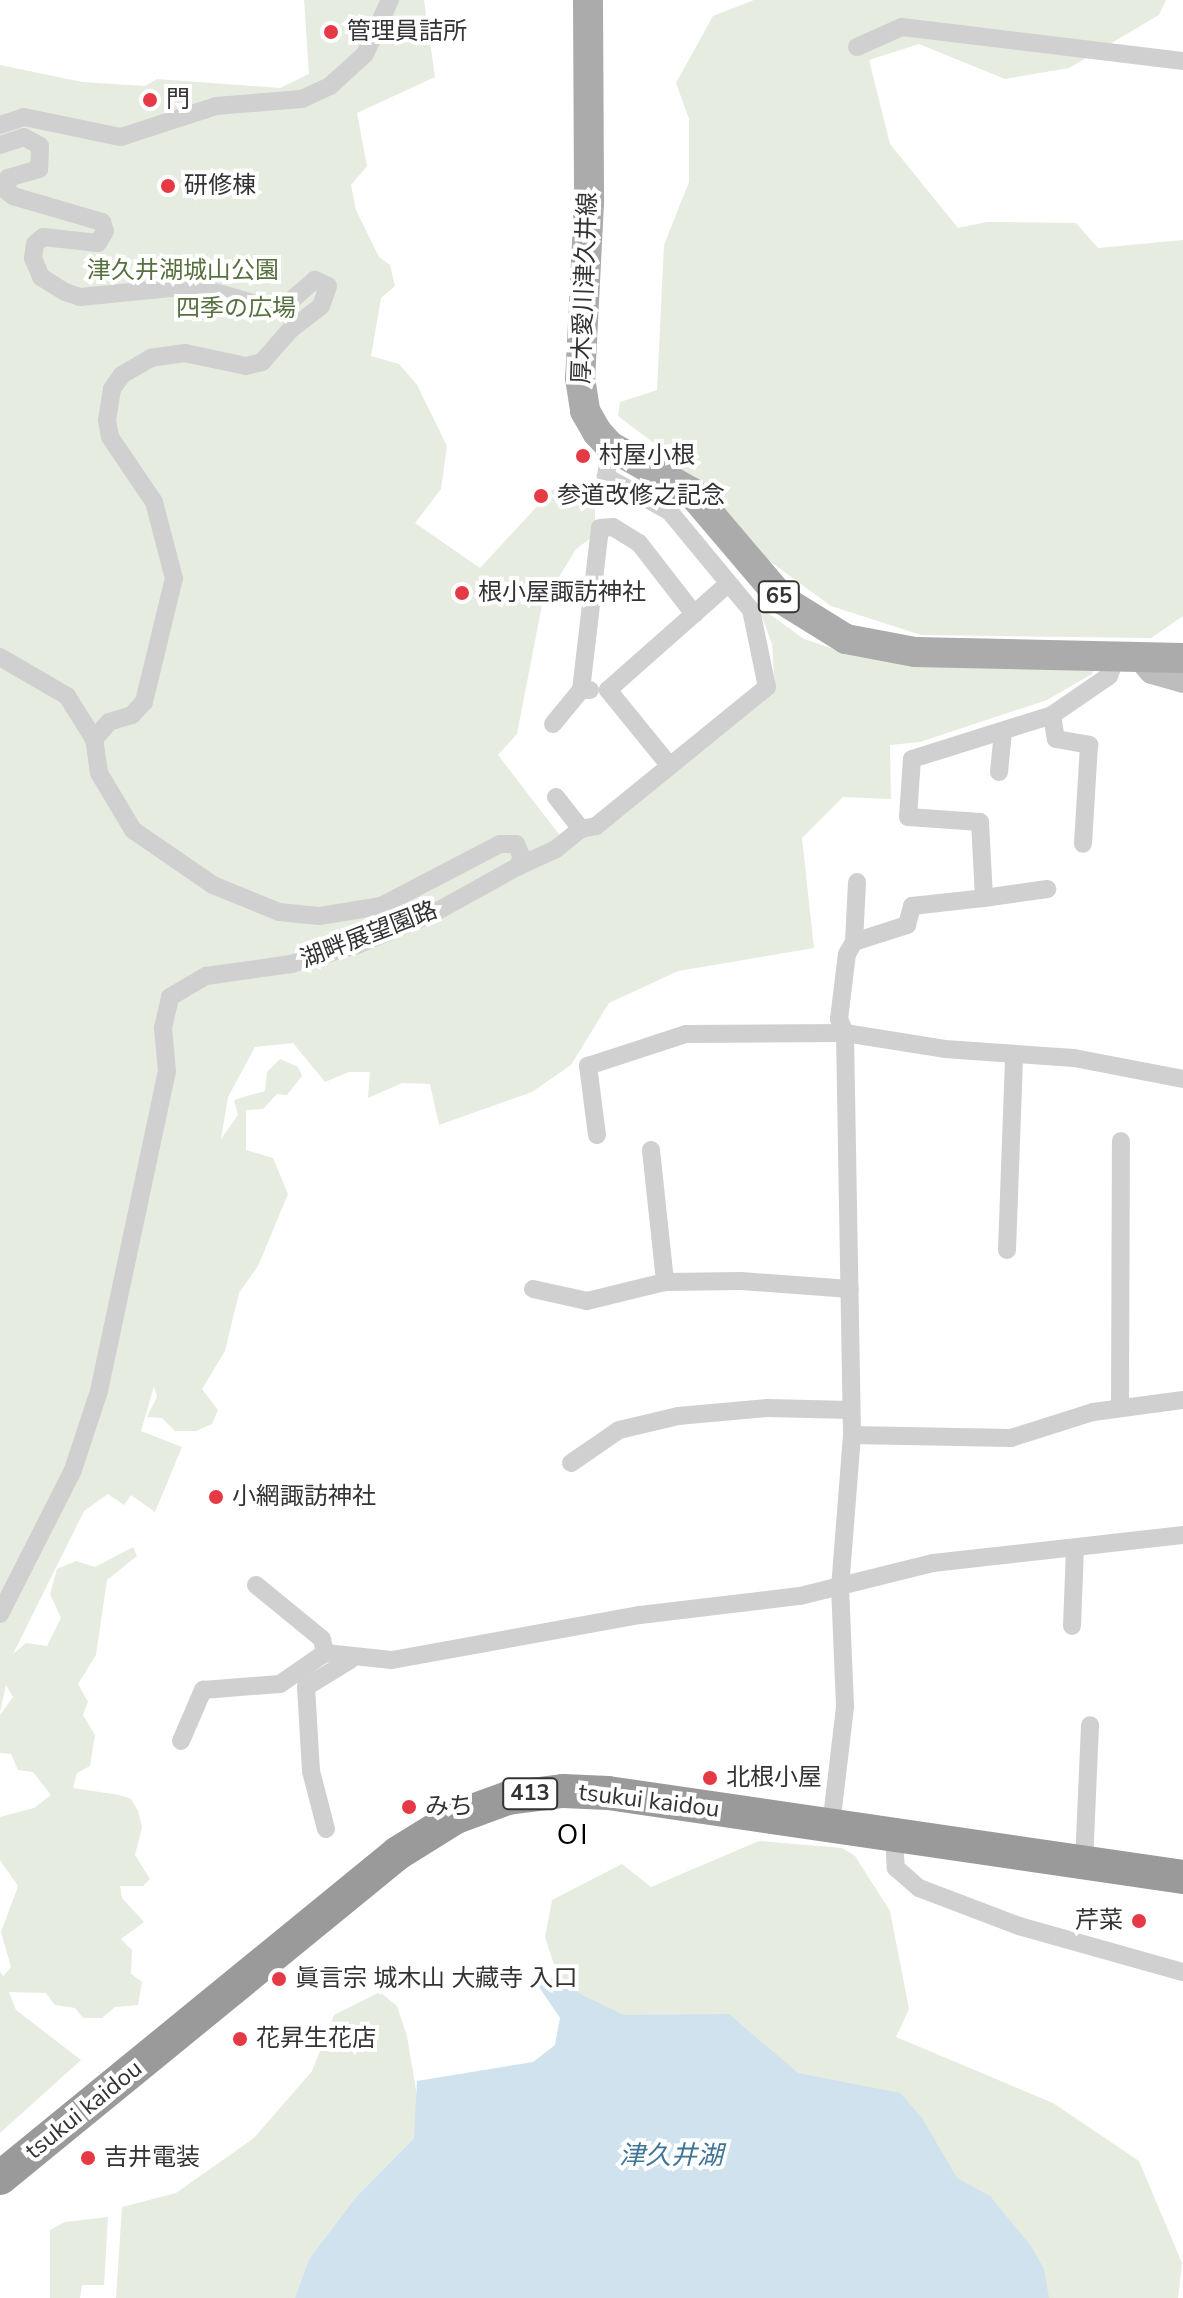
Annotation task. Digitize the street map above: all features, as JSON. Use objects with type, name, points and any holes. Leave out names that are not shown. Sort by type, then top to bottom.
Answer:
[{"type":"highway","name":"tsukui kaidou","points":[[0,2178],[398,1853],[468,1812],[525,1794],[581,1791],[1183,1877]]},
{"type":"main road","name":"厚木愛川津久井線","points":[[588,0],[589,213],[580,387],[589,419],[610,446],[691,492],[776,594],[811,622],[846,639],[925,653],[1128,655],[1181,660]]},
{"type":"street","points":[[0,125],[24,117],[121,137],[216,106],[274,105],[302,99],[337,81],[365,54],[390,0]]},
{"type":"street","points":[[857,47],[902,27],[1183,61]]},
{"type":"street","points":[[0,145],[24,137],[40,146],[39,169],[8,178],[7,191],[13,196],[102,222],[105,231],[98,243],[43,237],[35,244],[33,258],[41,277],[65,292],[80,297],[193,286],[270,308],[287,304],[315,280],[328,286],[321,306],[290,330],[262,362],[246,366],[185,353],[151,358],[122,375],[108,406],[110,437],[154,502],[174,578],[162,614],[144,702],[132,715],[109,722],[94,739],[61,691],[0,657]]},
{"type":"street","points":[[521,865],[565,842],[581,829],[596,826],[767,687],[758,627],[751,610],[669,511],[606,477],[610,446]]},
{"type":"street","points":[[553,724],[581,690],[600,528],[613,527],[639,543],[694,614]]},
{"type":"street","points":[[581,690],[608,690],[728,584]]},
{"type":"street","points":[[984,898],[980,822],[908,817],[912,759],[1052,715],[1109,676],[1128,655]]},
{"type":"street","points":[[608,690],[669,765]]},
{"type":"street","points":[[1052,715],[1056,739],[1089,745],[1083,844]]},
{"type":"street","points":[[999,772],[1003,732]]},
{"type":"street","name":"湖畔展望園路","points":[[0,1614],[73,1470],[99,1391],[167,1071],[163,1028],[170,997],[206,976],[291,964],[342,950],[434,913],[521,865],[521,850],[516,844],[500,844],[381,906],[319,916],[279,912],[213,885],[133,830],[99,773],[94,739]]},
{"type":"street","points":[[556,797],[581,829]]},
{"type":"street","points":[[831,1826],[845,1706],[840,1588],[852,1435],[845,1033],[839,1019],[847,954],[854,942],[857,882]]},
{"type":"street","points":[[854,942],[907,925],[912,906],[1047,889]]},
{"type":"street","points":[[597,1135],[588,1066],[686,1034],[845,1033],[1014,1057],[1074,1058],[1183,1079]]},
{"type":"street","points":[[1007,1250],[1014,1057]]},
{"type":"street","points":[[1120,1407],[1121,1141]]},
{"type":"street","points":[[651,1150],[665,1282]]},
{"type":"street","points":[[533,1289],[587,1301],[665,1282],[741,1281],[850,1289]]},
{"type":"street","points":[[852,1435],[1011,1438],[1120,1407],[1183,1400]]},
{"type":"street","points":[[571,1463],[619,1430],[678,1416],[767,1408],[851,1410]]},
{"type":"street","points":[[325,1653],[350,1660],[392,1660],[640,1615],[840,1588],[933,1563],[1183,1535]]},
{"type":"street","points":[[1072,1626],[1075,1548]]},
{"type":"street","points":[[256,1585],[322,1639],[325,1653]]},
{"type":"street","points":[[181,1741],[203,1690],[280,1684],[325,1653]]},
{"type":"street","points":[[326,1829],[311,1771],[306,1687],[350,1660]]},
{"type":"street","points":[[1084,1863],[1090,1725]]},
{"type":"street","points":[[894,1835],[896,1868],[919,1888],[1019,1926],[1183,1972]]},
{"type":"green space","name":"津久井湖城山公園","points":[[304,0],[424,0],[435,77],[357,113],[367,166],[351,185],[356,210],[379,257],[390,265],[395,286],[381,298],[371,356],[399,364],[417,385],[447,446],[441,489],[415,523],[480,568],[555,487],[595,494],[595,535],[576,549],[542,605],[517,734],[498,755],[568,846],[582,836],[595,836],[775,690],[772,644],[758,606],[804,639],[846,653],[1096,665],[1092,674],[1047,700],[920,742],[890,745],[891,799],[843,797],[802,838],[814,948],[678,971],[609,1003],[571,1065],[532,1092],[439,1125],[430,1084],[402,1083],[368,1098],[370,1072],[349,1072],[325,1082],[293,1043],[255,1047],[228,1097],[221,1139],[238,1115],[234,1100],[265,1091],[267,1072],[280,1059],[298,1067],[302,1076],[287,1095],[277,1094],[263,1109],[246,1110],[246,1150],[273,1158],[288,1194],[258,1266],[239,1293],[225,1351],[202,1389],[218,1410],[212,1424],[196,1431],[175,1431],[162,1418],[147,1417],[157,1397],[154,1386],[141,1431],[182,1447],[155,1512],[131,1495],[124,1505],[108,1494],[84,1511],[13,1654],[26,1643],[47,1646],[61,1618],[50,1594],[57,1569],[76,1561],[95,1567],[133,1547],[137,1556],[107,1580],[96,1655],[78,1684],[88,1702],[83,1715],[95,1735],[90,1766],[77,1773],[73,1788],[131,1799],[138,1811],[142,1827],[135,1855],[150,1879],[143,1886],[120,1886],[122,1898],[144,1922],[121,1939],[132,1950],[131,1974],[142,1982],[138,2005],[115,2007],[102,2018],[83,2018],[75,2008],[55,2005],[46,1993],[9,1992],[16,2010],[81,2060],[0,2133],[0,1971],[3,1976],[11,1967],[1,1932],[18,1886],[0,1860],[0,1817],[34,1808],[51,1795],[33,1772],[18,1770],[11,1754],[0,1753],[0,1715],[13,1697],[6,1685],[0,1712],[0,65],[82,82],[145,86],[157,79],[280,88],[309,74]]},
{"type":"green space","points":[[754,0],[1166,0],[1159,15],[1069,68],[1005,79],[919,44],[869,60],[890,144],[958,228],[987,222],[1076,223],[1098,248],[1183,240],[1183,616],[1151,638],[921,635],[831,606],[745,543],[663,450],[618,416],[620,402],[657,390],[664,245],[689,182],[689,119],[676,83],[713,16]]},
{"type":"green space","points":[[759,1841],[842,1848],[855,1856],[890,1911],[909,2009],[896,2037],[1053,2103],[1139,2161],[1182,2263],[1178,2298],[1044,2298],[953,2179],[793,2073],[619,2015],[577,1996],[558,1977],[545,1937],[552,1900],[622,1864],[651,1887]]},
{"type":"green space","points":[[380,1992],[397,2006],[407,2036],[419,2108],[414,2138],[356,2197],[309,2259],[295,2298],[116,2298],[122,2207],[176,2193],[254,2138],[312,2071],[334,2015]]},
{"type":"green space","points":[[108,2217],[104,2285],[82,2285],[80,2298],[50,2298],[50,2230],[65,2222]]},
{"type":"water","name":"津久井湖","points":[[558,1977],[582,1995],[624,2015],[729,2014],[798,2073],[900,2093],[922,2118],[957,2178],[990,2196],[1031,2246],[1044,2269],[1049,2298],[295,2298],[309,2259],[356,2197],[414,2138],[417,2081],[533,2062],[555,2045],[560,2018],[537,1984]]},
{"type":"place","name":"管理員詰所","points":[[331,32]]},
{"type":"place","name":"門","points":[[150,100]]},
{"type":"place","name":"研修棟","points":[[168,186]]},
{"type":"place","name":"村屋小根","points":[[583,456]]},
{"type":"place","name":"参道改修之記念","points":[[541,496]]},
{"type":"place","name":"根小屋諏訪神社","points":[[462,593]]},
{"type":"place","name":"小網諏訪神社","points":[[216,1497]]},
{"type":"place","name":"北根小屋","points":[[710,1778]]},
{"type":"place","name":"みち","points":[[409,1807]]},
{"type":"place","name":"芹菜","points":[[1139,1921]]},
{"type":"place","name":"眞言宗 城木山 大藏寺 入口","points":[[279,1979]]},
{"type":"place","name":"花昇生花店","points":[[240,2039]]},
{"type":"place","name":"吉井電装","points":[[88,2158]]},
{"type":"district","name":"OI","points":[[573,1835]]},
{"type":"park label","name":"四季の広場","points":[[236,309]]}]
